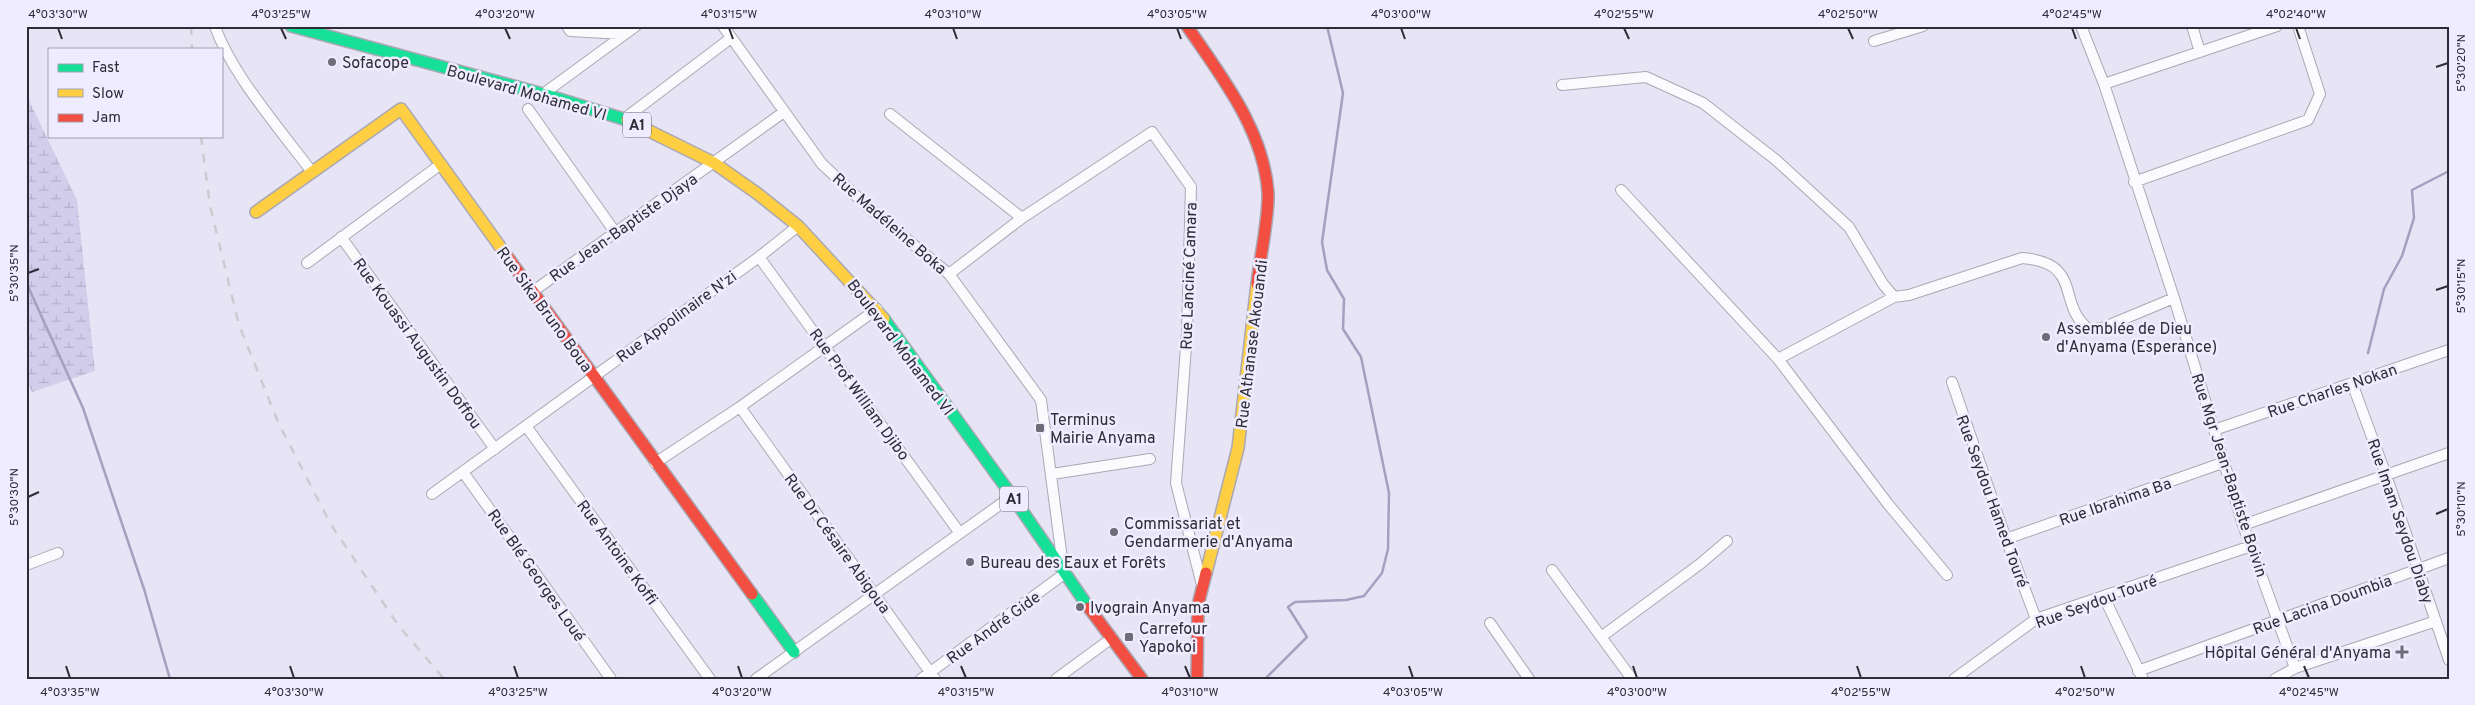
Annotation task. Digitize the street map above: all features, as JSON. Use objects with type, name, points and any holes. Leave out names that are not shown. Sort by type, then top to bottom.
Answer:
[{"type":"street","points":[[215,26],[218,38],[242,76],[312,172]]},
{"type":"street","name":"Boulevard Mohamed VI","points":[[291,26],[543,94],[624,119],[714,163],[798,226],[877,309],[1012,496],[1064,574],[1142,679]]},
{"type":"street","points":[[567,26],[570,31],[624,34]]},
{"type":"street","points":[[543,94],[636,26]]},
{"type":"street","name":"Rue Madéleine Boka","points":[[723,26],[822,164],[869,208],[950,274],[1041,400],[1064,574]]},
{"type":"street","name":"Rue Athanase Akouandi","points":[[1187,26],[1244,112],[1263,161],[1268,194],[1238,448],[1198,606],[1197,679]]},
{"type":"street","points":[[1874,41],[1923,26]]},
{"type":"street","name":"Rue Mgr Jean-Baptiste Boivin","points":[[2082,26],[2104,84],[2134,182],[2174,298],[2244,525],[2295,668]]},
{"type":"street","points":[[2192,26],[2200,52]]},
{"type":"street","points":[[2104,84],[2277,26]]},
{"type":"street","points":[[2134,182],[2308,120],[2320,94],[2298,26]]},
{"type":"street","points":[[624,119],[731,38]]},
{"type":"street","points":[[1562,85],[1646,77],[1703,103],[1776,160],[1849,227],[1883,284],[1894,297]]},
{"type":"street","points":[[528,109],[615,232]]},
{"type":"street","name":"Rue Sika Bruno Boua","points":[[256,212],[401,110],[594,375],[655,463],[794,652]]},
{"type":"street","name":"Rue Jean-Baptiste Djaya","points":[[532,292],[784,112]]},
{"type":"street","points":[[890,114],[1022,218]]},
{"type":"street","name":"Rue Lanciné Camara","points":[[950,274],[1022,218],[1152,132],[1191,187],[1187,333],[1176,483],[1202,586]]},
{"type":"street","points":[[307,263],[441,164]]},
{"type":"street","points":[[1621,190],[1778,358],[1888,504],[1947,575]]},
{"type":"street","name":"Rue Appolinaire N'zi","points":[[432,494],[759,257],[798,226]]},
{"type":"street","name":"Rue Kouassi Augustin Doffou","points":[[341,237],[495,449]]},
{"type":"street","name":"Rue Prof William Djibo","points":[[759,257],[959,532]]},
{"type":"street","points":[[1778,358],[1894,297],[1909,294],[2022,258],[2039,259],[2051,264],[2062,274],[2080,322],[2090,330],[2102,328],[2174,298]]},
{"type":"street","points":[[655,463],[740,407],[877,309]]},
{"type":"street","name":"Rue Charles Nokan","points":[[2214,430],[2449,350]]},
{"type":"street","name":"Rue Seydou Hamed Touré","points":[[1952,382],[2006,539],[2036,619]]},
{"type":"street","name":"Rue Imam Seydou Diaby","points":[[2352,384],[2386,475],[2449,660]]},
{"type":"street","name":"Rue Dr Césaire Abigoua","points":[[740,407],[933,675]]},
{"type":"street","name":"Rue Antoine Koffi","points":[[526,426],[710,679]]},
{"type":"street","points":[[2244,525],[2449,452]]},
{"type":"street","points":[[1052,474],[1150,459]]},
{"type":"street","name":"Rue Ibrahima Ba","points":[[2006,539],[2224,462]]},
{"type":"street","name":"Rue Blé Georges Loué","points":[[463,472],[611,679]]},
{"type":"street","points":[[756,679],[959,532],[1012,496]]},
{"type":"street","points":[[1602,637],[1700,564],[1727,541]]},
{"type":"street","name":"Rue Seydou Touré","points":[[1954,679],[2036,619],[2251,546]]},
{"type":"street","points":[[26,564],[58,553]]},
{"type":"street","name":"Rue Lacina Doumbia","points":[[2141,675],[2278,621],[2449,558]]},
{"type":"street","points":[[1552,570],[1632,679]]},
{"type":"street","name":"Rue André Gide","points":[[921,679],[933,675],[1064,574]]},
{"type":"street","points":[[2104,597],[2141,675]]},
{"type":"street","points":[[2275,679],[2295,668],[2436,621]]},
{"type":"street","points":[[1490,623],[1529,679]]},
{"type":"street","points":[[1056,679],[1112,638]]},
{"type":"green space","points":[[26,94],[77,200],[95,371],[32,392],[26,379]]},
{"type":"waterway","points":[[1265,679],[1307,637],[1288,607],[1295,602],[1346,600],[1364,596],[1382,573],[1388,549],[1389,493],[1361,357],[1343,329],[1344,299],[1327,270],[1322,242],[1343,93],[1327,26]]},
{"type":"waterway","points":[[2368,353],[2384,289],[2402,256],[2414,218],[2412,190],[2449,171]]},
{"type":"waterway","points":[[26,282],[83,408],[144,589],[170,679]]},
{"type":"railway","points":[[191,26],[192,48]]},
{"type":"railway","points":[[201,138],[210,206],[239,325],[278,422],[330,523],[398,625],[444,679]]},
{"type":"traffic: fast","points":[[291,26],[543,94],[627,120]]},
{"type":"traffic: fast","points":[[884,319],[1012,496],[1089,608]]},
{"type":"traffic: fast","points":[[752,594],[794,652]]},
{"type":"traffic: slow","points":[[256,212],[401,109],[509,259]]},
{"type":"traffic: slow","points":[[627,120],[714,163],[758,194],[798,226],[884,319]]},
{"type":"traffic: slow","points":[[1206,573],[1238,448],[1257,284]]},
{"type":"traffic: jam","points":[[1187,26],[1227,84],[1239,105],[1250,126],[1265,170],[1268,203],[1257,284]]},
{"type":"traffic: jam","points":[[509,259],[752,594]]},
{"type":"traffic: jam","points":[[1197,679],[1198,605],[1206,573]]},
{"type":"traffic: jam","points":[[1089,608],[1142,679]]},
{"type":"place","name":"Sofacope","points":[[332,62]]},
{"type":"place","name":"Assemblée de Dieu d'Anyama (Esperance)","points":[[2046,337]]},
{"type":"place","name":"Terminus Mairie Anyama","points":[[1040,428]]},
{"type":"place","name":"Commissariat et Gendarmerie d'Anyama","points":[[1114,532]]},
{"type":"place","name":"Bureau des Eaux et Forêts","points":[[970,562]]},
{"type":"place","name":"Ivograin Anyama","points":[[1080,607]]},
{"type":"place","name":"Carrefour Yapokoi","points":[[1129,637]]},
{"type":"place","name":"Hôpital Général d'Anyama","points":[[2402,652]]}]
